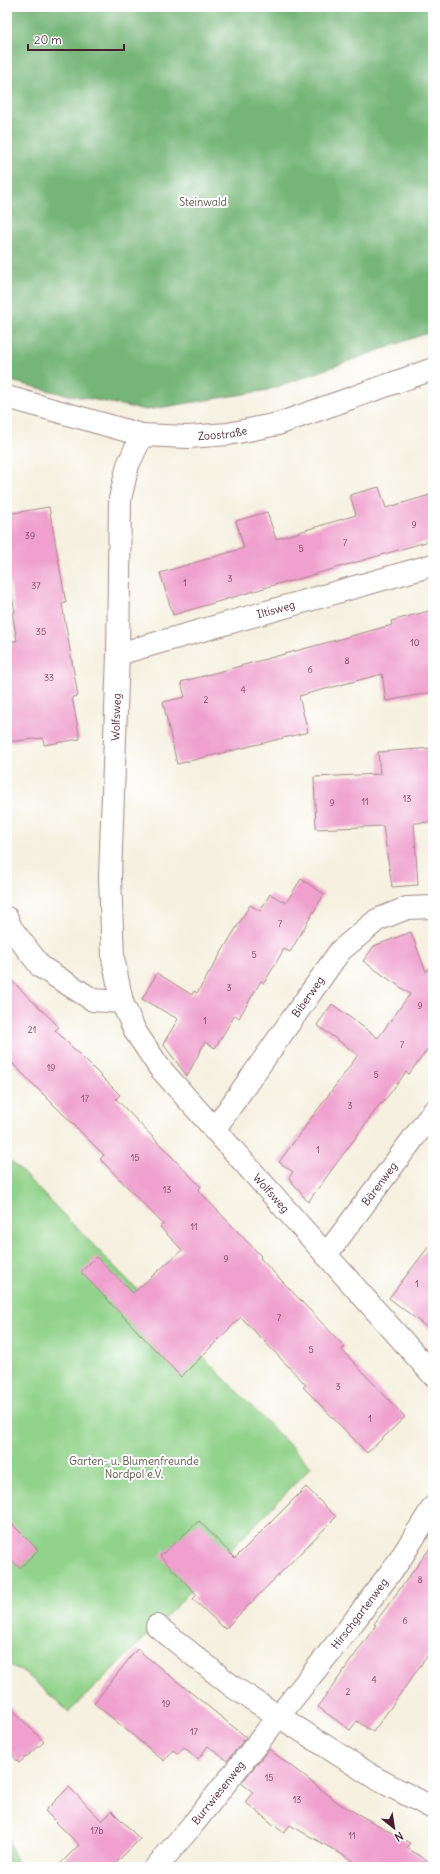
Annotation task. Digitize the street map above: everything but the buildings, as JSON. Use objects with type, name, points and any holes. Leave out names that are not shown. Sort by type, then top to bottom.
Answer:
[{"type":"street","name":"Zoostraße","points":[[7,397],[142,435],[188,437],[228,434],[278,424],[433,369]]},
{"type":"street","name":"Wolfsweg","points":[[142,435],[128,464],[120,499],[118,654],[110,877],[113,958],[122,1002],[134,1031],[159,1068],[326,1255],[430,1365]]},
{"type":"street","name":"Iltisweg","points":[[118,654],[433,565]]},
{"type":"street","name":"Biberweg","points":[[214,1130],[340,951],[377,920],[407,908],[433,907]]},
{"type":"street","points":[[7,918],[11,928],[41,967],[93,1000],[122,1002]]},
{"type":"street","name":"Bärenweg","points":[[326,1255],[433,1112]]},
{"type":"street","name":"Hirschgartenweg","points":[[279,1716],[399,1561],[433,1507]]},
{"type":"street","points":[[157,1626],[233,1687],[377,1779],[433,1808]]},
{"type":"street","name":"Burrwiesenweg","points":[[156,1867],[194,1823],[279,1716]]},
{"type":"green space","name":"Steinwald","points":[[7,7],[433,7],[433,331],[268,390],[146,410],[50,391],[7,380]]},
{"type":"green space","name":"Garten- u. Blumenfreunde Nordpol e.V.","points":[[7,1157],[311,1467],[157,1626],[69,1712],[24,1672],[7,1664]]},
{"type":"green space","points":[[7,1835],[18,1867],[7,1867]]}]
